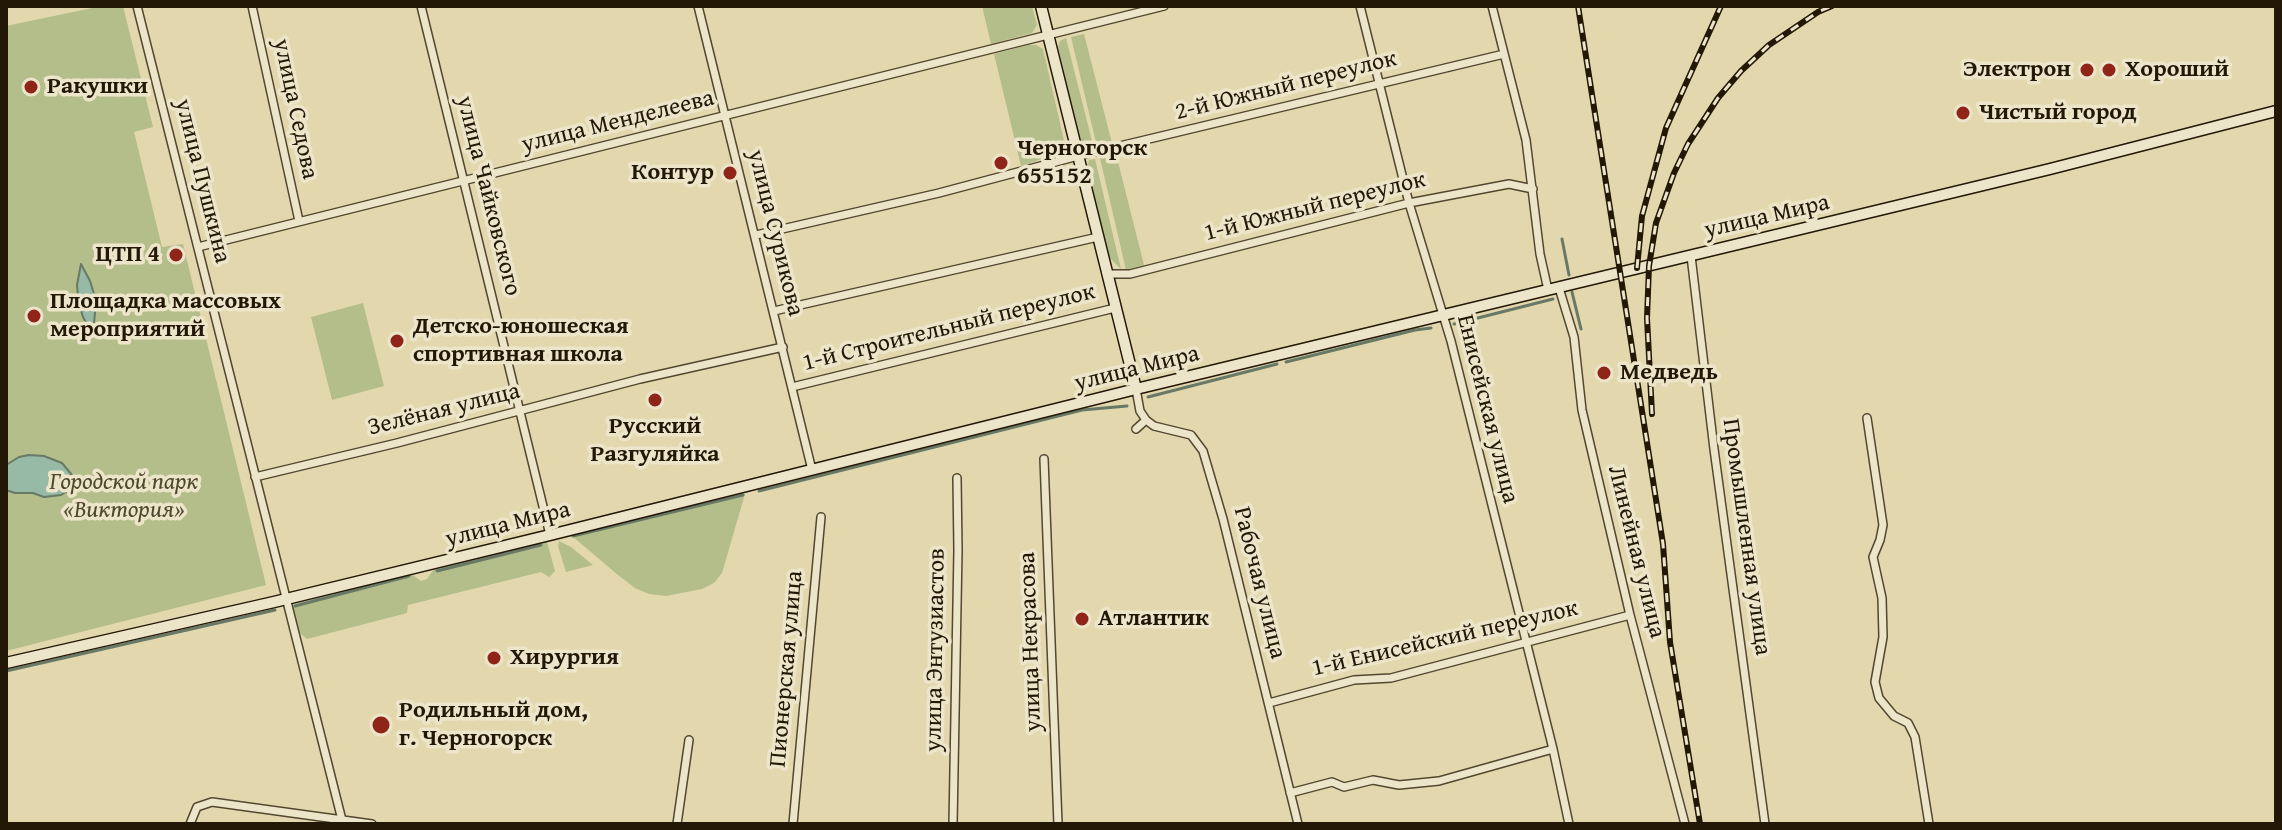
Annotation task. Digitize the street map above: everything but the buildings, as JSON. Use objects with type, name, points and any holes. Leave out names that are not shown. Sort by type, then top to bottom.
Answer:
[{"type":"main road","points":[[1041,6],[1136,389]]},
{"type":"main road","name":"улица Мира","points":[[6,663],[550,535],[1136,389],[2050,169],[2276,111]]},
{"type":"street","name":"улица Пушкина","points":[[137,6],[342,820]]},
{"type":"street","name":"улица Седова","points":[[252,6],[299,221]]},
{"type":"street","name":"улица Чайковского","points":[[421,6],[550,535]]},
{"type":"street","name":"улица Сурикова","points":[[698,6],[812,470]]},
{"type":"street","name":"улица Менделеева","points":[[198,247],[1164,6]]},
{"type":"street","name":"Енисейская улица","points":[[1360,6],[1409,203],[1455,356],[1569,824]]},
{"type":"street","name":"Линейная улица","points":[[1492,6],[1526,140],[1540,254],[1574,337],[1582,410],[1630,615],[1685,824]]},
{"type":"street","name":"2-й Южный переулок","points":[[756,235],[1504,54]]},
{"type":"street","name":"1-й Южный переулок","points":[[1107,274],[1130,274],[1409,203],[1509,184],[1533,189]]},
{"type":"street","points":[[774,311],[1098,237]]},
{"type":"street","name":"Промышленная улица","points":[[1691,256],[1765,824]]},
{"type":"street","name":"1-й Строительный переулок","points":[[792,387],[1115,308]]},
{"type":"street","name":"Зелёная улица","points":[[255,477],[640,379],[783,347]]},
{"type":"street","points":[[1136,389],[1140,411],[1146,420],[1136,429]]},
{"type":"street","points":[[1867,418],[1883,525],[1873,557],[1882,598],[1883,637],[1875,682],[1879,698],[1894,716],[1908,723],[1915,737],[1929,824]]},
{"type":"street","name":"Рабочая улица","points":[[1146,420],[1154,426],[1191,435],[1203,451],[1298,824]]},
{"type":"street","name":"улица Некрасова","points":[[1044,459],[1058,824]]},
{"type":"street","name":"улица Энтузиастов","points":[[953,824],[957,478]]},
{"type":"street","name":"Пионерская улица","points":[[793,824],[821,517]]},
{"type":"street","name":"1-й Енисейский переулок","points":[[1269,703],[1354,680],[1391,678],[1630,615]]},
{"type":"street","points":[[677,824],[689,740]]},
{"type":"street","points":[[1290,793],[1332,782],[1344,787],[1373,780],[1399,785],[1439,781],[1553,749]]},
{"type":"street","points":[[190,824],[197,807],[212,802],[372,824]]},
{"type":"street","points":[[295,824],[298,815]]},
{"type":"green space","name":"Городской парк «Виктория»","points":[[102,6],[123,6],[153,127],[134,132],[162,247],[183,244],[266,585],[6,651],[6,26]]},
{"type":"green space","points":[[982,6],[1032,6],[1037,25],[1032,33],[991,44]]},
{"type":"green space","points":[[1084,34],[1112,143],[1097,147],[1071,37]]},
{"type":"green space","points":[[1066,38],[1094,149],[1082,148],[1058,47],[1060,41]]},
{"type":"green space","points":[[1028,45],[1043,49],[1065,145],[1060,153],[1021,166],[994,54]]},
{"type":"green space","points":[[1116,154],[1144,265],[1126,270],[1100,158]]},
{"type":"green space","points":[[1095,159],[1121,269],[1108,256],[1087,166],[1089,160]]},
{"type":"green space","points":[[363,303],[384,386],[332,400],[311,317]]},
{"type":"green space","points":[[745,494],[722,573],[714,583],[702,589],[666,596],[649,594],[635,588],[572,536]]},
{"type":"green space","points":[[559,541],[571,547],[593,565],[566,572]]},
{"type":"green space","points":[[547,542],[555,571],[549,577],[541,572],[408,605],[407,613],[307,639],[300,633],[292,604],[411,574],[421,581],[427,579],[434,569]]},
{"type":"shaded area","points":[[81,264],[94,294],[102,296],[96,301],[93,335],[79,304],[72,302],[78,296]]},
{"type":"shaded area","points":[[29,455],[44,456],[62,463],[72,475],[71,489],[61,495],[44,497],[6,490],[6,465]]},
{"type":"waterway","points":[[1562,239],[1569,275]]},
{"type":"waterway","points":[[1572,292],[1581,329]]},
{"type":"waterway","points":[[1454,324],[1553,299]]},
{"type":"waterway","points":[[1286,362],[1431,328]]},
{"type":"waterway","points":[[1148,397],[1277,364]]},
{"type":"waterway","points":[[759,491],[1082,410],[1127,406]]},
{"type":"waterway","points":[[573,536],[743,495]]},
{"type":"waterway","points":[[437,571],[541,545]]},
{"type":"waterway","points":[[295,606],[409,576]]},
{"type":"waterway","points":[[6,671],[275,610]]},
{"type":"railway","points":[[1578,6],[1663,544],[1670,642],[1700,824]]},
{"type":"railway","points":[[1637,268],[1642,216],[1666,128],[1721,6]]},
{"type":"railway","points":[[1652,414],[1647,318],[1649,266],[1656,223],[1674,173],[1688,144],[1718,98],[1741,71],[1769,45],[1832,6]]},
{"type":"place","name":"Электрон","points":[[2087,70]]},
{"type":"place","name":"Хороший","points":[[2109,70]]},
{"type":"place","name":"Ракушки","points":[[31,87]]},
{"type":"place","name":"Чистый город","points":[[1963,113]]},
{"type":"place","name":"Черногорск 655152","points":[[1001,163]]},
{"type":"place","name":"Контур","points":[[730,173]]},
{"type":"place","name":"ЦТП 4","points":[[176,255]]},
{"type":"place","name":"Площадка массовых мероприятий","points":[[34,316]]},
{"type":"place","name":"Детско-юношеская спортивная школа","points":[[397,341]]},
{"type":"place","name":"Медведь","points":[[1604,373]]},
{"type":"place","name":"Русский Разгуляйка","points":[[655,400]]},
{"type":"place","name":"Атлантик","points":[[1082,619]]},
{"type":"place","name":"Хирургия","points":[[494,658]]},
{"type":"place","name":"Родильный дом, г. Черногорск","points":[[381,725]]}]
